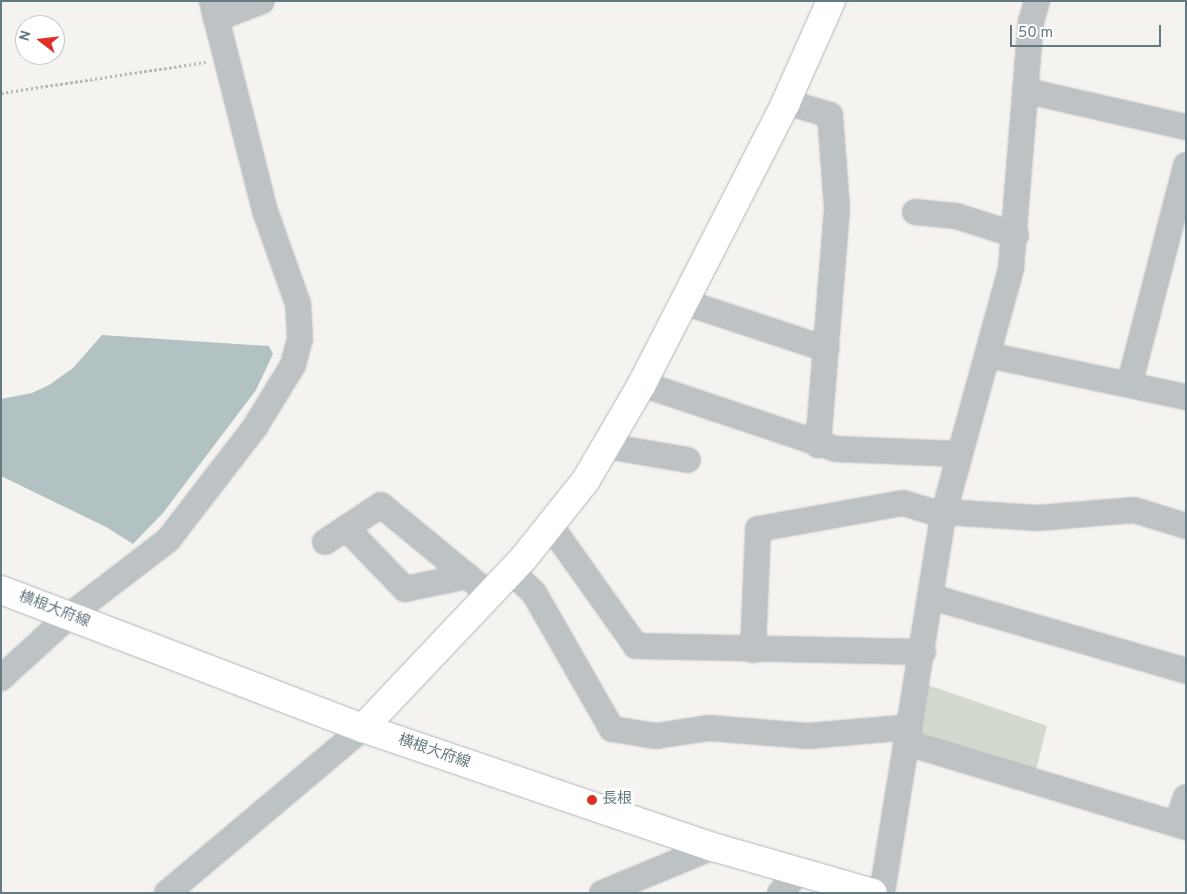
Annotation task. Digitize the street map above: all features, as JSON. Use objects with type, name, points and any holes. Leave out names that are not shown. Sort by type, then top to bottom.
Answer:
[{"type":"main road","points":[[363,728],[511,571],[586,480],[642,384],[684,302],[786,102],[831,1]]},
{"type":"main road","name":"横根大府線","points":[[1,590],[363,728],[714,847],[873,893]]},
{"type":"street","points":[[1,678],[68,616],[168,540],[255,427],[294,365],[300,338],[298,304],[265,211],[214,10],[262,1]]},
{"type":"street","points":[[882,893],[932,597],[943,514],[988,355],[1016,235],[1031,22],[1037,1]]},
{"type":"street","points":[[1027,91],[1186,127]]},
{"type":"street","points":[[786,102],[830,115],[838,209],[818,445]]},
{"type":"street","points":[[1130,382],[1179,229],[1186,165]]},
{"type":"street","points":[[915,212],[956,216],[1016,235]]},
{"type":"street","points":[[684,302],[826,349]]},
{"type":"street","points":[[988,355],[1130,382],[1186,397]]},
{"type":"street","points":[[642,384],[818,445],[960,454]]},
{"type":"street","points":[[606,446],[688,460]]},
{"type":"street","points":[[752,650],[758,530],[904,503],[943,514],[1038,518],[1134,510],[1186,526]]},
{"type":"street","points":[[325,542],[381,505],[489,594]]},
{"type":"street","points":[[550,525],[636,646],[752,650],[923,652]]},
{"type":"street","points":[[346,528],[405,589],[468,576]]},
{"type":"street","points":[[511,571],[534,593],[612,729],[656,736],[709,728],[808,736],[909,735],[1181,825],[1186,796]]},
{"type":"street","points":[[932,597],[1186,671]]},
{"type":"street","points":[[167,893],[363,728]]},
{"type":"street","points":[[602,893],[714,847]]},
{"type":"street","points":[[780,893],[800,871]]},
{"type":"path","points":[[1,93],[226,58]]},
{"type":"shaded area","points":[[102,335],[269,346],[273,354],[256,390],[163,513],[133,544],[106,527],[1,476],[1,399],[32,393],[49,385],[73,368]]},
{"type":"shaded area","points":[[925,684],[1047,726],[1035,774],[918,739]]},
{"type":"place","name":"長根","points":[[592,800]]}]
